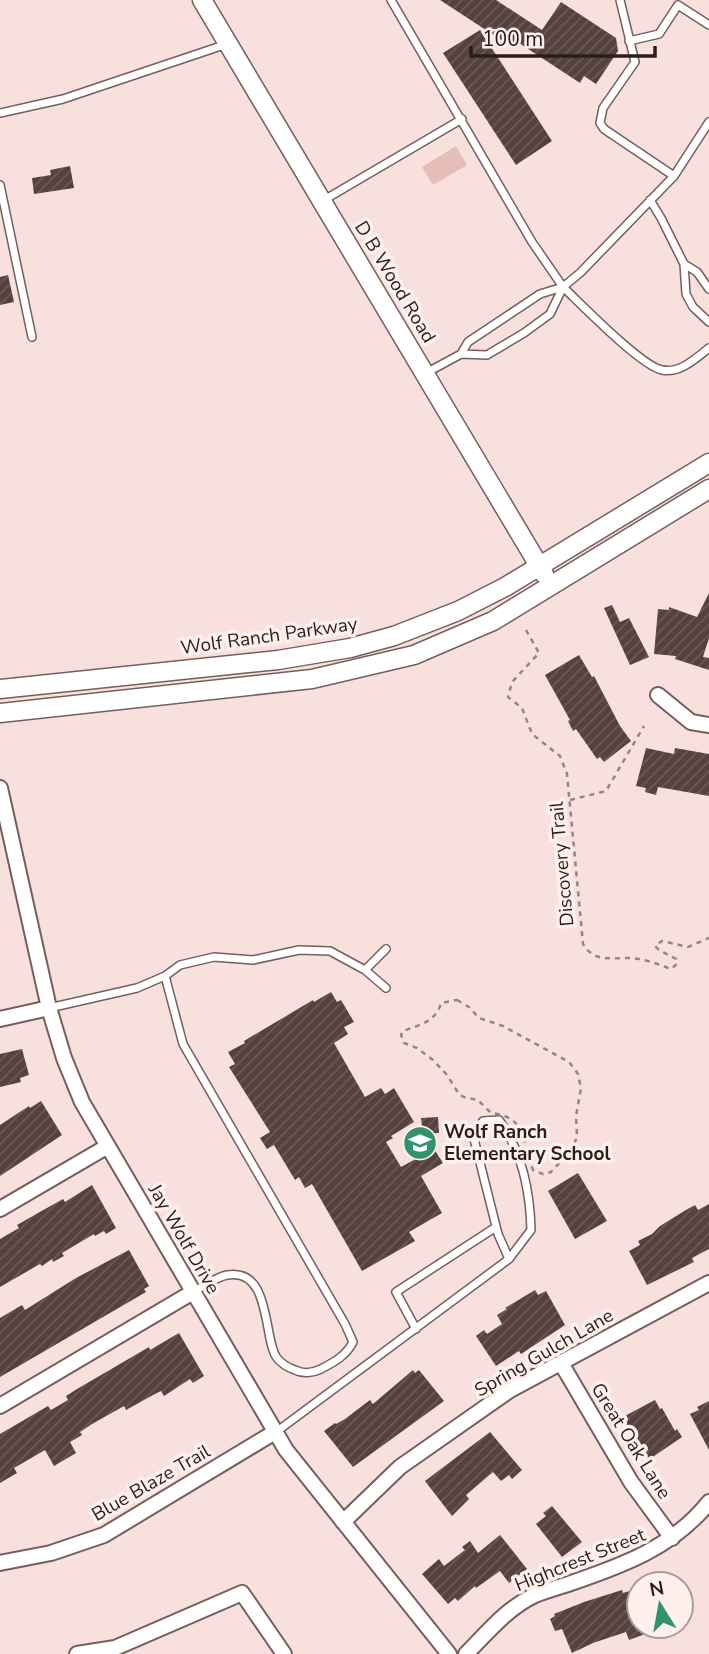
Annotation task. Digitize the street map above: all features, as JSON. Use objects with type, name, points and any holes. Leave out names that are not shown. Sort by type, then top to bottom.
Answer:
[{"type":"street","name":"D B Wood Road","points":[[202,0],[551,586]]},
{"type":"street","name":"Wolf Ranch Parkway","points":[[0,689],[278,660],[350,648],[394,636],[458,611],[505,587],[709,463]]},
{"type":"street","points":[[0,713],[291,682],[352,671],[414,655],[493,621],[709,489]]},
{"type":"street","points":[[658,695],[691,723],[709,725]]},
{"type":"street","name":"Jay Wolf Drive","points":[[0,788],[49,1008],[75,1088],[275,1432],[295,1462],[449,1654]]},
{"type":"street","points":[[0,1019],[49,1008]]},
{"type":"street","points":[[0,1209],[108,1146]]},
{"type":"street","name":"Spring Gulch Lane","points":[[343,1522],[400,1467],[510,1391],[709,1283]]},
{"type":"street","points":[[0,1406],[193,1292]]},
{"type":"street","name":"Great Oak Lane","points":[[561,1363],[631,1482],[672,1538]]},
{"type":"street","name":"Blue Blaze Trail","points":[[0,1563],[51,1553],[104,1535],[275,1432]]},
{"type":"street","name":"Highcrest Street","points":[[466,1654],[510,1610],[535,1595],[629,1563],[660,1547],[709,1502]]},
{"type":"street","points":[[77,1654],[116,1651],[242,1593],[284,1654]]},
{"type":"lane","points":[[390,0],[532,242],[563,287],[606,328],[652,366],[663,371],[682,368],[709,348]]},
{"type":"lane","points":[[620,0],[635,62],[603,108],[600,123],[604,129],[674,176]]},
{"type":"lane","points":[[629,41],[659,34],[678,5],[709,25]]},
{"type":"lane","points":[[0,113],[62,99],[228,44]]},
{"type":"lane","points":[[322,201],[462,119]]},
{"type":"lane","points":[[461,354],[487,355],[531,329],[550,314],[563,287],[674,176],[709,122]]},
{"type":"lane","points":[[0,185],[32,337]]},
{"type":"lane","points":[[650,200],[684,264],[686,294],[692,307],[709,322]]},
{"type":"lane","points":[[684,264],[697,272],[709,289]]},
{"type":"lane","points":[[425,374],[461,354],[468,342],[540,294],[563,287]]},
{"type":"lane","points":[[49,1008],[137,988],[165,976],[180,965],[214,957],[253,960],[314,949],[330,951],[365,970],[386,988]]},
{"type":"lane","points":[[365,970],[386,949]]},
{"type":"lane","points":[[165,976],[183,1044],[353,1342],[340,1359],[317,1371],[302,1373],[277,1357],[272,1347],[267,1317],[255,1286],[245,1278],[228,1275],[193,1292]]},
{"type":"lane","points":[[275,1432],[509,1259],[531,1230],[520,1156],[499,1120],[483,1121],[473,1135],[496,1227],[509,1259]]},
{"type":"lane","points":[[416,1329],[396,1292],[496,1227]]},
{"type":"path","name":"Discovery Trail","points":[[526,629],[539,653],[512,682],[508,697],[522,708],[532,734],[560,756],[567,774],[583,944],[587,951],[596,957],[617,960],[637,958],[671,969],[677,964],[676,959],[659,950],[656,946],[662,941],[688,947],[709,938]]},
{"type":"path","points":[[570,800],[606,791],[644,726]]},
{"type":"path","points":[[446,1001],[461,1001],[479,1018],[503,1026],[569,1062],[578,1074],[581,1088],[573,1148],[547,1174],[533,1170],[526,1137],[514,1121],[504,1115],[491,1113],[484,1106],[478,1100],[459,1094],[433,1060],[403,1040],[403,1031],[427,1023],[441,1008],[441,1003],[446,1001]]},
{"type":"shaded area","points":[[456,146],[467,165],[433,185],[422,167]]},
{"type":"building","points":[[440,0],[496,0],[542,30],[561,2],[616,38],[618,51],[596,84],[584,76],[580,83],[516,41],[512,47]]},
{"type":"building","points":[[480,30],[552,141],[516,165],[443,53]]},
{"type":"building","points":[[70,166],[74,188],[34,194],[32,178],[51,175],[50,170]]},
{"type":"building","points":[[8,275],[14,302],[0,305],[0,277]]},
{"type":"building","points":[[709,593],[709,638],[703,657],[709,658],[709,670],[675,659],[676,656],[654,654],[658,609],[669,610],[669,607],[697,617]]},
{"type":"building","points":[[612,605],[620,622],[629,618],[649,657],[630,665],[604,608]]},
{"type":"building","points":[[579,655],[631,741],[604,762],[600,757],[597,759],[576,729],[573,731],[568,721],[570,720],[545,675]]},
{"type":"building","points":[[646,748],[674,754],[675,748],[709,754],[709,796],[658,787],[656,795],[645,792],[646,788],[636,786]]},
{"type":"building","points":[[331,992],[337,1002],[341,1000],[354,1022],[344,1027],[348,1034],[334,1043],[365,1097],[381,1088],[385,1094],[394,1088],[414,1122],[386,1142],[401,1167],[434,1149],[443,1163],[421,1176],[442,1213],[409,1232],[415,1241],[362,1271],[312,1184],[305,1188],[299,1177],[295,1180],[274,1145],[267,1149],[260,1138],[270,1132],[229,1067],[235,1064],[228,1052],[313,1000],[314,1002]]},
{"type":"building","points":[[22,1049],[29,1075],[20,1078],[21,1082],[0,1087],[0,1054]]},
{"type":"building","points":[[41,1101],[62,1135],[0,1176],[0,1125]]},
{"type":"building","points":[[438,1117],[439,1133],[423,1134],[421,1118]]},
{"type":"building","points":[[578,1173],[607,1221],[575,1239],[548,1191]]},
{"type":"building","points":[[92,1185],[116,1228],[106,1234],[104,1231],[95,1236],[94,1234],[62,1253],[64,1256],[53,1262],[52,1259],[42,1266],[40,1264],[0,1287],[0,1239],[19,1228],[17,1225],[63,1199],[65,1202]]},
{"type":"building","points":[[709,1204],[709,1249],[692,1258],[694,1262],[647,1285],[629,1251],[640,1245],[638,1241],[686,1210],[695,1205],[698,1210]]},
{"type":"building","points":[[129,1250],[149,1286],[144,1289],[146,1292],[0,1377],[0,1318],[22,1305],[25,1310],[76,1278]]},
{"type":"building","points":[[535,1290],[538,1295],[546,1291],[565,1325],[521,1354],[519,1351],[496,1366],[476,1336],[484,1330],[487,1334],[502,1324],[497,1315]]},
{"type":"building","points":[[179,1333],[204,1376],[193,1383],[190,1379],[164,1396],[161,1391],[126,1410],[124,1406],[80,1432],[82,1435],[70,1442],[76,1453],[54,1466],[45,1450],[14,1468],[17,1473],[0,1483],[0,1434],[48,1406],[51,1410],[68,1400],[66,1396],[77,1389],[149,1347],[150,1350]]},
{"type":"building","points":[[413,1370],[415,1373],[419,1370],[444,1401],[353,1467],[324,1431],[370,1400],[373,1404]]},
{"type":"building","points":[[655,1400],[675,1431],[677,1429],[682,1437],[647,1461],[621,1418]]},
{"type":"building","points":[[709,1401],[709,1450],[690,1414]]},
{"type":"building","points":[[490,1432],[522,1470],[512,1479],[509,1475],[501,1481],[493,1472],[466,1495],[469,1499],[452,1516],[425,1481]]},
{"type":"building","points":[[552,1506],[582,1542],[562,1557],[536,1524],[546,1516],[543,1513]]},
{"type":"building","points":[[500,1535],[527,1569],[509,1583],[500,1571],[476,1588],[475,1586],[458,1601],[455,1598],[448,1604],[422,1574],[439,1559],[444,1566],[465,1550],[462,1547],[470,1541],[478,1553]]},
{"type":"building","points":[[622,1590],[625,1632],[572,1653],[562,1629],[555,1631],[550,1619],[554,1614]]},
{"type":"place","name":"Wolf Ranch Elementary School","points":[[420,1143]]}]
